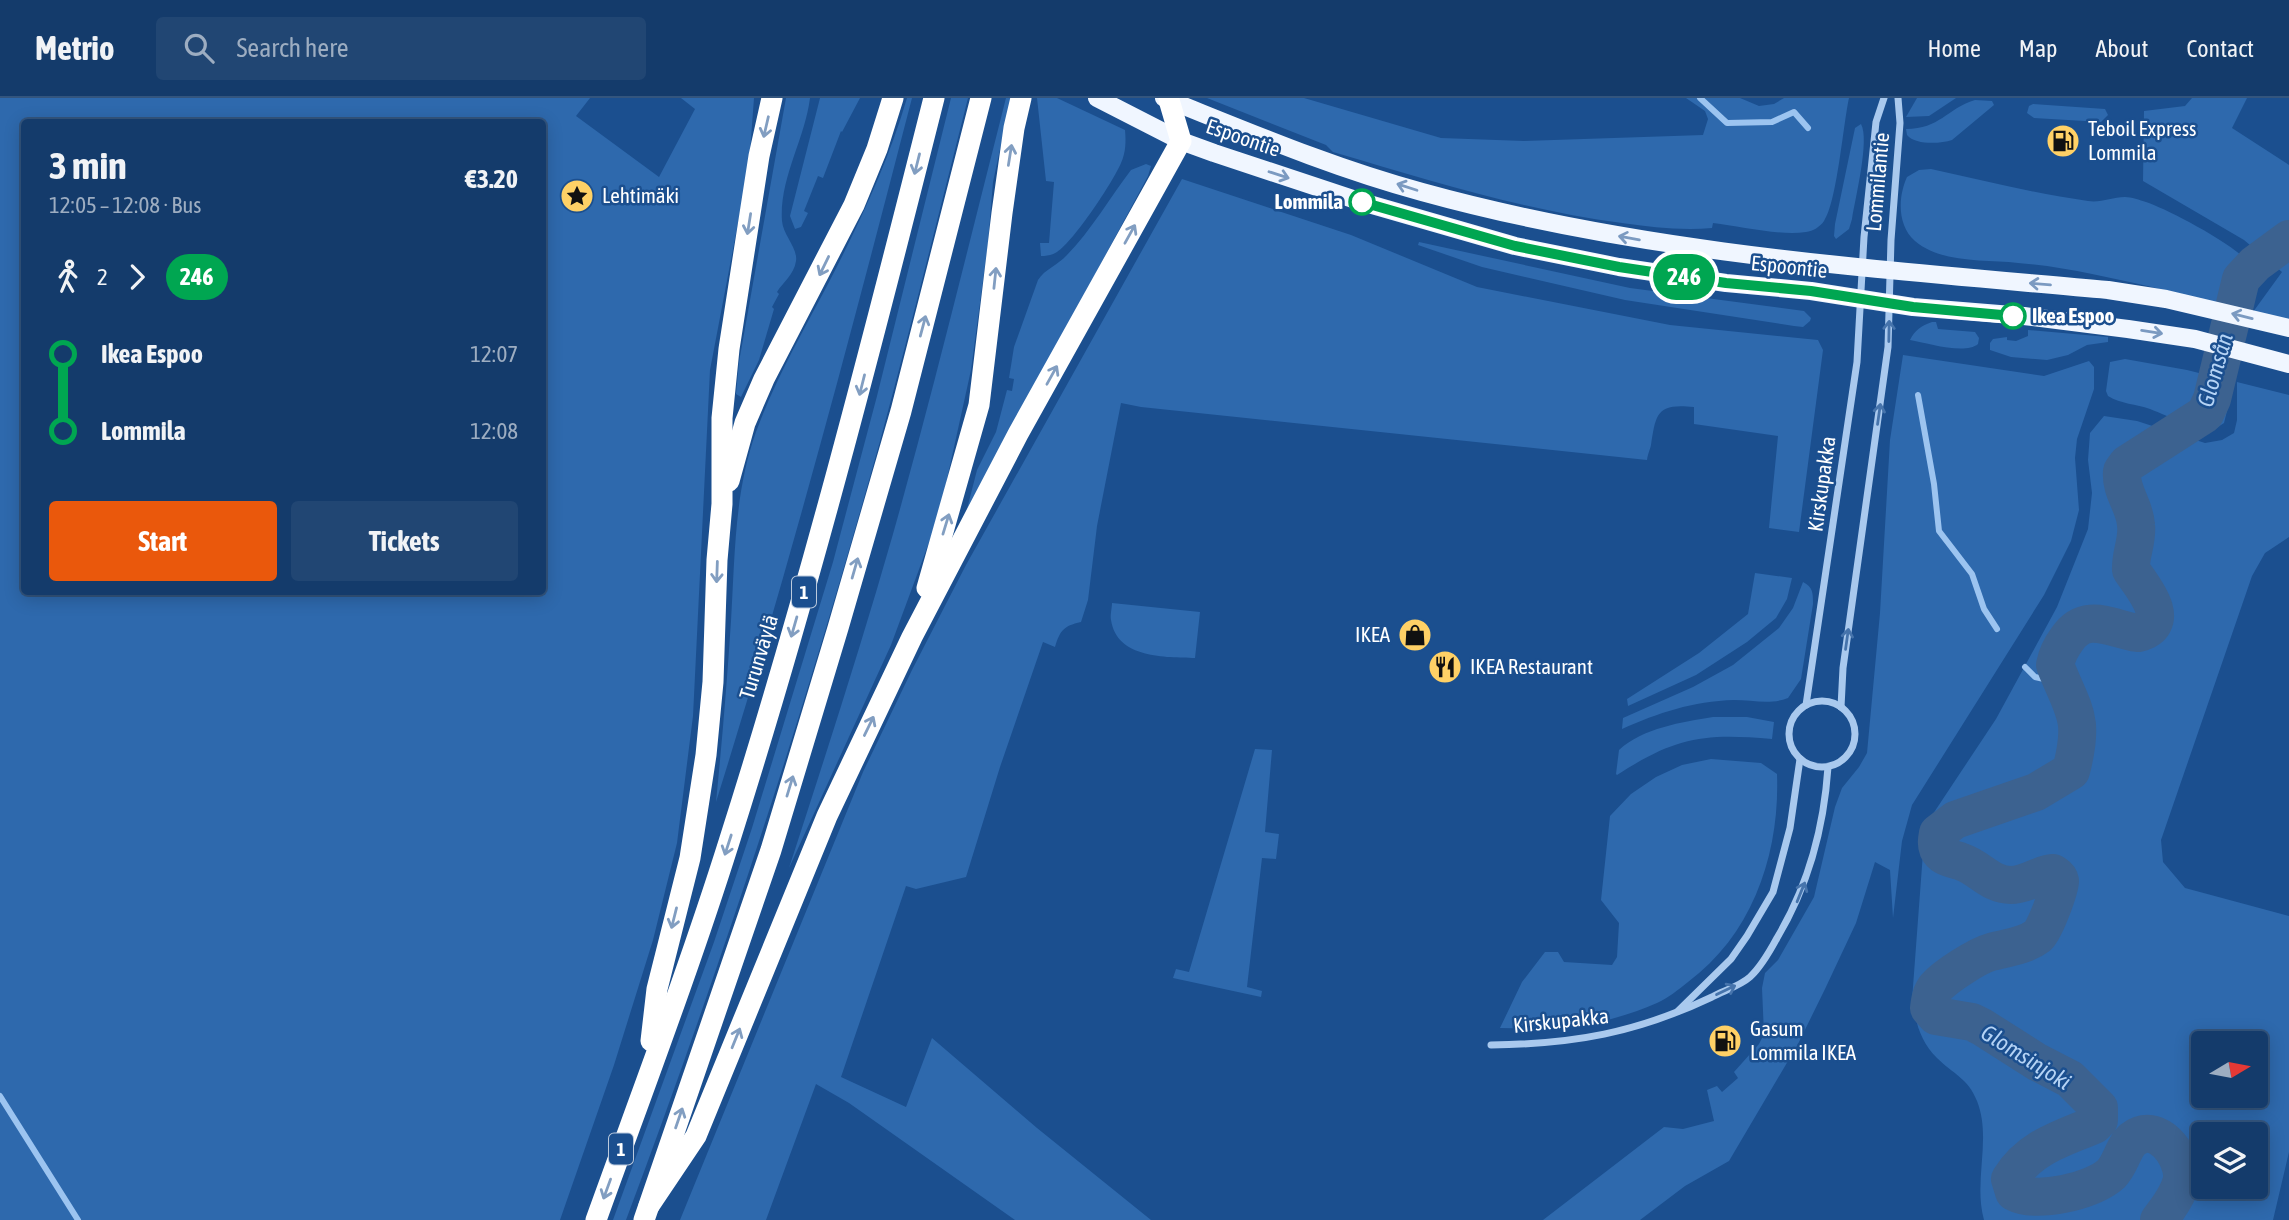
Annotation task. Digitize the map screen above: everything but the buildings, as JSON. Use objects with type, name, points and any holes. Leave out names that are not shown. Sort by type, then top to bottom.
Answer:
[{"type":"highway","points":[[647,1078],[657,989],[690,858],[706,755],[713,682],[717,560],[722,504],[722,418],[729,349],[759,156],[772,98]]},
{"type":"highway","points":[[722,504],[745,423],[764,379],[854,205],[877,149],[893,98]]},
{"type":"highway","name":"Turunväylä","points":[[596,1220],[729,844],[859,398],[934,98]]},
{"type":"highway","name":"1","points":[[646,1213],[771,850],[838,628],[901,411],[981,98]]},
{"type":"highway","points":[[912,637],[979,405],[1002,213],[1021,98]]},
{"type":"highway","points":[[646,1213],[696,1136],[827,816],[912,637],[1018,434],[1181,141],[1166,99]]},
{"type":"main road","name":"Espoontie","points":[[1097,98],[1181,141],[1362,202],[1515,246],[1619,267],[1889,304],[2024,316],[2195,339],[2281,362]]},
{"type":"main road","name":"Espoontie","points":[[1166,99],[1298,152],[1421,192],[1521,217],[1696,249],[2108,290],[2203,306],[2285,327]]},
{"type":"street","name":"Lommilantie","points":[[1863,266],[1876,122],[1884,98]]},
{"type":"street","name":"Lommilantie","points":[[1890,269],[1900,123],[1898,98]]},
{"type":"street","name":"Kirskupakka","points":[[1806,705],[1857,362],[1863,266]]},
{"type":"street","points":[[1841,707],[1843,668],[1888,347],[1890,269]]},
{"type":"street","points":[[1824,701],[1841,707],[1853,722],[1854,741],[1845,758],[1828,767],[1813,766],[1800,759],[1790,741],[1789,731],[1797,712],[1806,705],[1824,701]]},
{"type":"street","name":"Kirskupakka","points":[[1674,1015],[1731,959],[1773,892],[1790,828],[1800,759]]},
{"type":"street","name":"Kirskupakka","points":[[1491,1045],[1574,1041],[1629,1030],[1674,1015],[1749,979],[1769,952],[1794,909],[1809,871],[1828,767]]},
{"type":"shaded area","points":[[0,98],[590,98],[576,116],[659,177],[695,109],[681,98],[754,98],[749,165],[710,370],[693,716],[677,843],[653,940],[614,1065],[560,1220],[0,1220]]},
{"type":"shaded area","points":[[786,98],[810,98],[782,205],[783,226],[795,251],[796,261],[791,274],[777,292],[779,294],[772,307],[774,309],[759,360],[741,397],[736,394],[739,362]]},
{"type":"shaded area","points":[[820,98],[860,98],[841,131],[823,178],[818,176],[804,211],[808,213],[801,227],[795,229],[790,216]]},
{"type":"shaded area","points":[[907,98],[912,98],[842,363],[769,627],[716,802],[739,502],[749,455],[763,413],[780,375],[840,261],[872,193]]},
{"type":"shaded area","points":[[951,98],[968,98],[880,441],[823,638],[762,833],[661,1124],[626,1220],[613,1220],[714,942],[752,828],[833,562]]},
{"type":"shaded area","points":[[1006,98],[1011,98],[993,182],[988,243],[971,370],[945,488],[931,537],[891,645],[789,868],[856,660],[893,534]]},
{"type":"shaded area","points":[[1037,98],[1057,98],[1125,130],[1126,138],[1121,163],[1092,210],[1064,246],[1055,253],[1043,256],[1040,243],[1049,243],[1054,182],[1046,181]]},
{"type":"shaded area","points":[[1207,98],[1304,98],[1441,138],[1524,141],[1703,135],[1708,119],[1705,111],[1686,98],[1740,98],[1759,106],[1774,104],[1784,98],[1849,98],[1829,211],[1824,221],[1816,228],[1795,233],[1713,223],[1712,228],[1656,227],[1585,217],[1512,202],[1333,152],[1326,145]]},
{"type":"shaded area","points":[[1917,98],[1956,98],[1929,116],[1906,117]]},
{"type":"shaded area","points":[[2192,98],[2247,98],[2232,128],[2289,165],[2289,321],[2253,312],[2282,272],[2244,240],[2143,181],[2144,111],[2185,106]]},
{"type":"shaded area","points":[[1975,100],[1992,101],[1994,105],[1952,140],[1928,143],[1916,141],[1907,135],[1906,129],[1927,126]]},
{"type":"shaded area","points":[[2033,104],[2105,109],[2108,115],[2101,122],[2034,118],[2027,113],[2029,106]]},
{"type":"shaded area","points":[[1861,124],[1863,156],[1852,219],[1849,229],[1836,239],[1835,224],[1855,128]]},
{"type":"shaded area","points":[[1146,164],[1151,166],[1148,176],[968,511],[977,470],[996,432],[1007,390],[1012,391],[1014,379],[1009,378],[1014,347],[1038,280],[1076,246],[1131,170]]},
{"type":"shaded area","points":[[1931,169],[2068,198],[2093,201],[2125,197],[2146,202],[2193,224],[2231,248],[2258,271],[2262,281],[2249,294],[2243,310],[2074,270],[1938,254],[1915,241],[1905,227],[1901,211],[1902,193],[1907,177],[1919,170]]},
{"type":"shaded area","points":[[1182,179],[1351,235],[1477,287],[1670,325],[1818,340],[1823,350],[1799,532],[1769,528],[1778,436],[1694,424],[1694,407],[1672,407],[1660,412],[1647,460],[1121,403],[1097,526],[1088,600],[1081,622],[1063,630],[1055,647],[1043,642],[966,877],[916,889],[906,886],[841,1077],[906,1107],[932,1038],[1037,1128],[1151,1220],[1015,1220],[849,1103],[816,1084],[766,1220],[680,1220],[863,772],[912,670],[966,565]]},
{"type":"shaded area","points":[[1419,242],[1630,288],[1804,311],[1811,318],[1803,327],[1625,300],[1482,267],[1418,245]]},
{"type":"shaded area","points":[[1936,322],[1938,329],[1975,332],[1979,338],[1978,344],[1955,348],[1910,340],[1919,329]]},
{"type":"shaded area","points":[[2028,330],[2108,337],[2108,342],[2087,345],[2068,355],[2047,360],[2011,357],[1990,350],[1993,339],[2007,337],[2007,340],[2016,341],[2028,336]]},
{"type":"shaded area","points":[[1903,355],[2044,376],[2089,361],[2094,367],[2094,389],[2077,439],[2075,458],[2079,510],[2071,541],[2044,595],[1912,805],[1902,841],[1893,918],[1890,870],[1875,862],[1856,923],[1825,989],[1798,1044],[1729,1161],[1685,1186],[1640,1220],[1543,1220],[1664,1127],[1683,1129],[1714,1121],[1707,1090],[1717,1086],[1722,1092],[1738,1078],[1734,1072],[1759,1044],[1764,1034],[1762,988],[1765,973],[1778,960],[1814,897],[1835,807],[1842,788],[1867,753],[1880,613],[1890,440]]},
{"type":"shaded area","points":[[2125,359],[2223,379],[2228,407],[2224,423],[2212,431],[2203,429],[2108,396],[2106,391],[2110,362]]},
{"type":"shaded area","points":[[2237,382],[2289,395],[2289,537],[2265,553],[2252,576],[2161,840],[2163,862],[2185,888],[2289,916],[2289,1152],[2273,1220],[1984,1220],[1980,1190],[1983,1130],[1977,1101],[1965,1082],[1926,1045],[1917,1024],[1912,1000],[1925,826],[1996,719],[2057,607],[2088,529],[2092,493],[2088,460],[2090,433],[2104,416],[2137,421],[2205,443],[2222,440],[2234,433],[2237,420]]},
{"type":"shaded area","points":[[1755,573],[1792,578],[1787,599],[1776,618],[1747,642],[1696,675],[1628,706],[1627,699],[1699,653],[1748,614]]},
{"type":"shaded area","points":[[1803,582],[1812,591],[1813,604],[1801,679],[1788,698],[1768,702],[1734,700],[1690,705],[1622,729],[1623,718],[1693,687],[1733,665],[1779,628],[1793,608]]},
{"type":"shaded area","points":[[1112,603],[1200,612],[1195,658],[1157,656],[1133,649],[1115,633],[1111,618]]},
{"type":"shaded area","points":[[1713,717],[1747,717],[1774,722],[1772,739],[1727,737],[1691,740],[1656,752],[1616,774],[1619,750],[1639,736],[1663,727]]},
{"type":"shaded area","points":[[1255,749],[1272,750],[1265,832],[1279,834],[1276,859],[1262,858],[1247,987],[1262,991],[1261,997],[1173,978],[1176,969],[1189,972]]},
{"type":"shaded area","points":[[1711,759],[1761,763],[1777,774],[1777,804],[1767,862],[1746,916],[1730,940],[1711,963],[1688,982],[1665,999],[1647,1007],[1570,1028],[1500,1028],[1522,982],[1545,952],[1558,952],[1564,962],[1612,965],[1617,957],[1619,923],[1601,900],[1610,816],[1631,794],[1656,777],[1682,765]]},
{"type":"waterway","points":[[1700,98],[1727,123],[1772,122],[1794,112],[1808,128]]},
{"type":"waterway","name":"Glomsinjoki","points":[[2159,1220],[2177,1193],[2182,1176],[2173,1150],[2160,1137],[2152,1134],[2137,1136],[2132,1140],[2111,1174],[2091,1186],[2050,1196],[2036,1197],[2014,1192],[2010,1179],[2027,1159],[2047,1145],[2094,1125],[2099,1120],[2099,1108],[2070,1079],[1972,1022],[1936,1016],[1929,1005],[1936,987],[1962,967],[1985,954],[2021,944],[2038,936],[2051,910],[2060,881],[2053,873],[2017,885],[1997,882],[1968,865],[1943,855],[1937,847],[1937,837],[1938,833],[1955,820],[2036,792],[2071,771],[2077,726],[2072,705],[2055,665],[2061,648],[2074,631],[2082,626],[2100,624],[2138,633],[2149,628],[2154,622],[2152,604],[2131,570],[2136,525],[2123,485],[2122,471],[2127,464],[2205,414],[2212,399],[2241,279],[2255,264],[2289,239]]},
{"type":"waterway","points":[[1918,395],[1934,484],[1939,531],[1972,574],[1984,609],[1997,629]]},
{"type":"waterway","points":[[2025,667],[2035,677],[2062,683]]},
{"type":"waterway","points":[[0,1096],[78,1220]]},
{"type":"bus line","name":"246","points":[[1362,202],[1515,246],[1619,267],[1726,283],[1811,291],[1913,307],[2013,316]]},
{"type":"place","name":"Teboil Express Lommila","points":[[2063,141]]},
{"type":"place","name":"Lehtimäki","points":[[577,196]]},
{"type":"place","name":"Lommila","points":[[1362,202]]},
{"type":"place","name":"Ikea Espoo","points":[[2013,316]]},
{"type":"place","name":"IKEA","points":[[1415,635]]},
{"type":"place","name":"IKEA Restaurant","points":[[1445,667]]},
{"type":"place","name":"Gasum Lommila IKEA","points":[[1725,1041]]},
{"type":"water label","name":"Glomsån","points":[[2215,370]]}]
